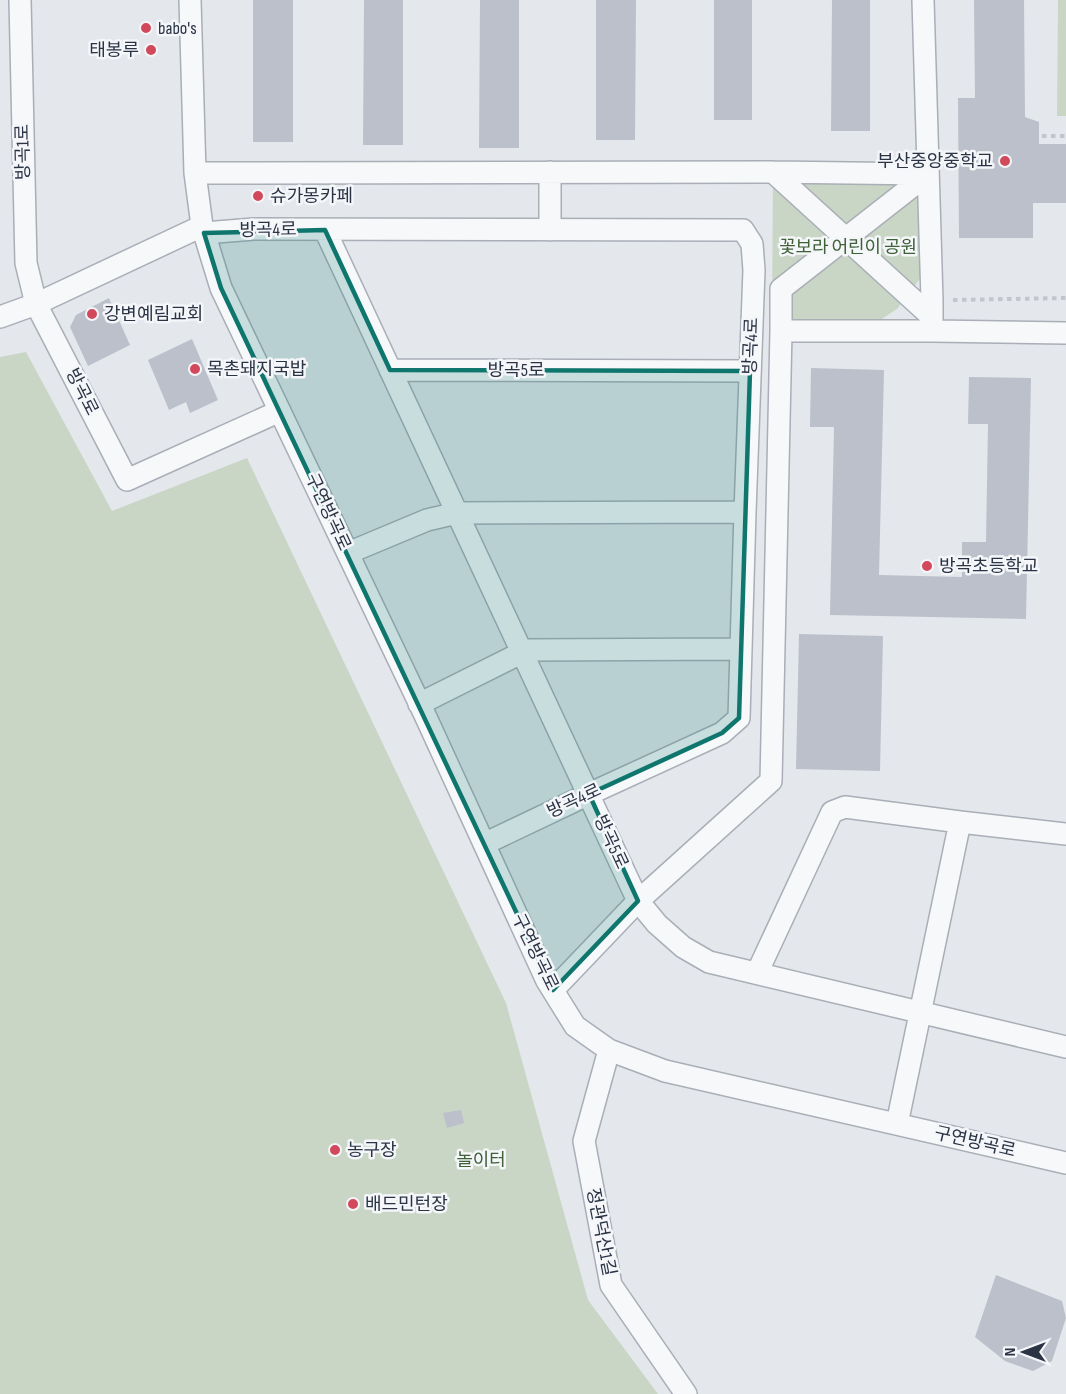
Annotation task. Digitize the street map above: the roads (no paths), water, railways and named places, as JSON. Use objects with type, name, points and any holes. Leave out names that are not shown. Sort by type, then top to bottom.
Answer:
[{"type":"street","name":"방곡1로","points":[[20,0],[26,263],[36,304]]},
{"type":"street","name":"구연방곡로","points":[[190,0],[195,173],[203,229],[221,288],[348,553],[547,981],[575,1026],[609,1050],[665,1071],[1066,1163]]},
{"type":"street","points":[[923,0],[932,316]]},
{"type":"street","points":[[550,172],[550,230]]},
{"type":"street","points":[[773,172],[932,316]]},
{"type":"street","points":[[195,173],[928,174]]},
{"type":"street","points":[[553,990],[638,902],[771,781],[781,289],[928,174]]},
{"type":"street","points":[[0,317],[36,304],[203,229]]},
{"type":"street","name":"방곡4로","points":[[203,229],[743,230],[752,244],[754,270],[739,718],[722,733],[484,844]]},
{"type":"street","name":"방곡5로","points":[[325,230],[638,902],[657,924],[683,947],[709,962],[1066,1047]]},
{"type":"street","name":"방곡로","points":[[36,304],[127,480],[280,411]]},
{"type":"street","points":[[781,331],[932,316],[1066,333]]},
{"type":"street","name":"방곡5로","points":[[390,370],[750,371]]},
{"type":"street","points":[[348,553],[427,520],[457,513],[745,512]]},
{"type":"street","points":[[419,704],[526,650],[741,649]]},
{"type":"street","points":[[757,973],[832,812],[845,807],[1066,834]]},
{"type":"street","points":[[897,1124],[960,822]]},
{"type":"street","name":"정관덕산1길","points":[[609,1050],[584,1141],[611,1286],[686,1394]]},
{"type":"place","name":"babo's","points":[[146,28]]},
{"type":"place","name":"태봉루","points":[[151,50]]},
{"type":"place","name":"부산중앙중학교","points":[[1005,161]]},
{"type":"place","name":"슈가몽카페","points":[[258,196]]},
{"type":"place","name":"강변예림교회","points":[[92,314]]},
{"type":"place","name":"목촌돼지국밥","points":[[195,369]]},
{"type":"place","name":"방곡초등학교","points":[[927,566]]},
{"type":"place","name":"농구장","points":[[335,1150]]},
{"type":"place","name":"배드민턴장","points":[[353,1204]]},
{"type":"park label","name":"꽃보라 어린이 공원","points":[[848,247]]},
{"type":"park label","name":"놀이터","points":[[481,1160]]}]
